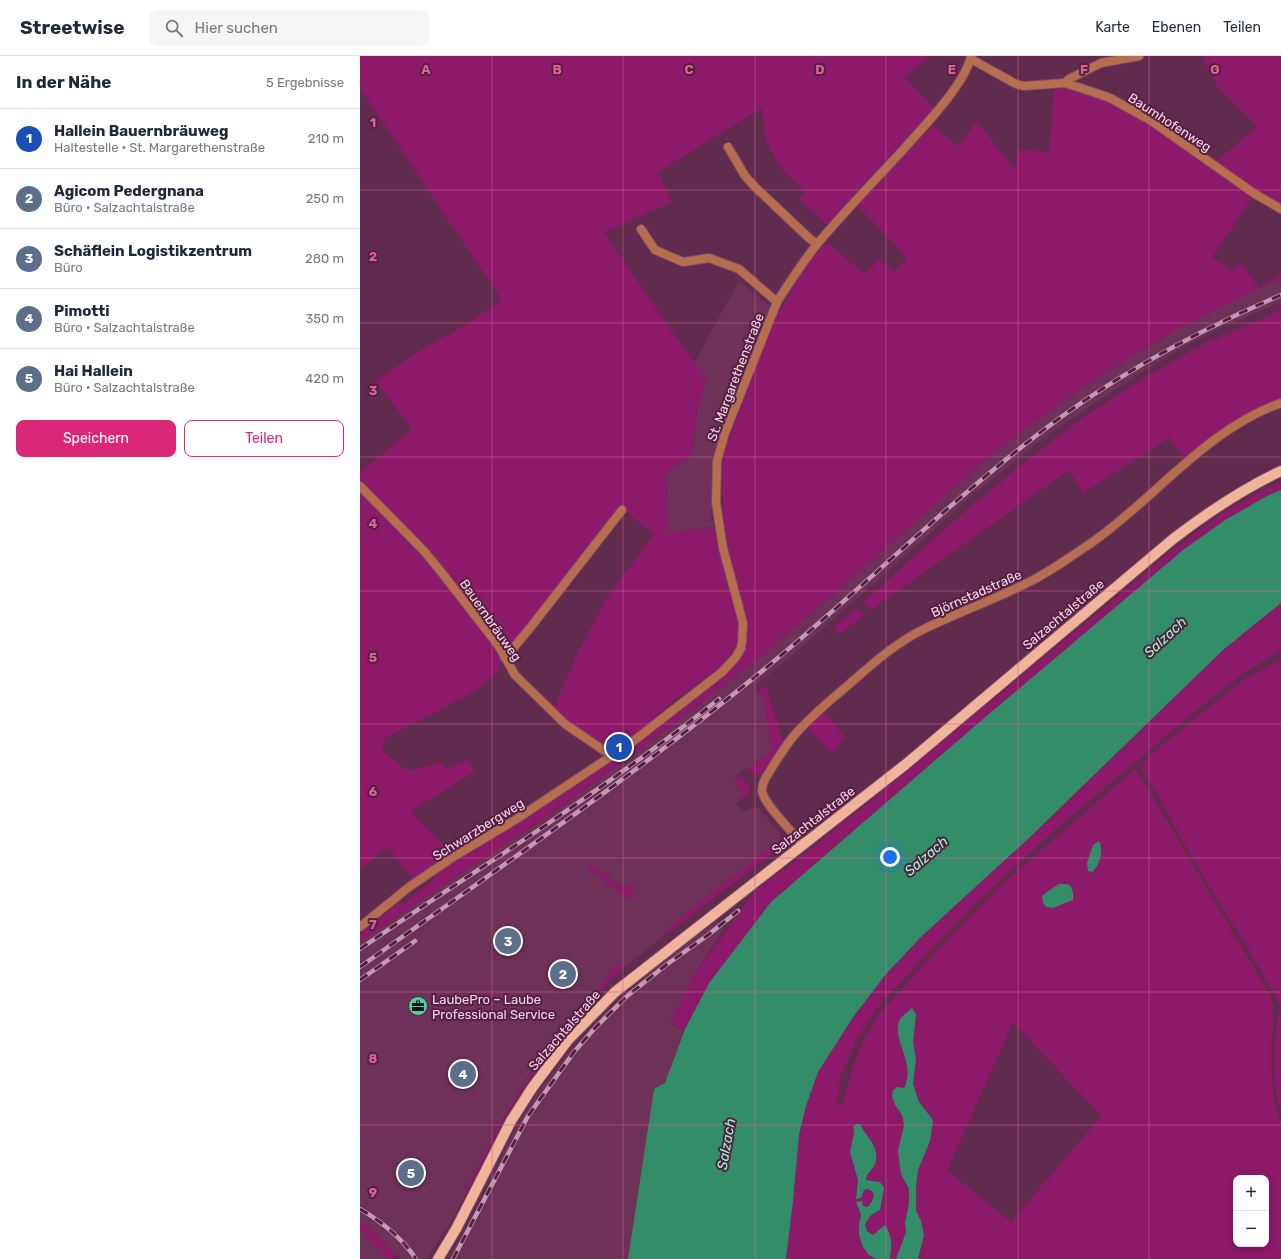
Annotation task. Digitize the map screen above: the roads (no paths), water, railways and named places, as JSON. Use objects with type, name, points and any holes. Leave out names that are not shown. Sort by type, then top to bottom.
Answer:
[{"type":"main road","name":"Salzachtalstraße","points":[[438,1259],[456,1229],[511,1121],[532,1088],[568,1040],[615,992],[906,764],[1173,538],[1206,514],[1240,493],[1281,472]]},
{"type":"street","points":[[1065,83],[1101,63],[1138,56]]},
{"type":"street","name":"Baumhofenweg","points":[[971,57],[1016,84],[1024,86],[1065,83],[1110,98],[1150,120],[1255,194],[1281,209]]},
{"type":"street","name":"St. Margarethenstraße","points":[[612,756],[645,734],[722,672],[736,657],[740,648],[743,633],[742,623],[722,548],[716,503],[716,474],[725,433],[777,302],[817,244],[929,121],[952,92],[962,77],[971,57]]},
{"type":"street","points":[[728,147],[745,176],[755,187],[810,240],[817,244]]},
{"type":"street","name":"St. Margarethenstraße","points":[[641,229],[655,250],[683,262],[709,258],[739,269],[777,302]]},
{"type":"street","name":"Björnstadstraße","points":[[803,845],[767,802],[762,791],[763,784],[797,731],[823,706],[886,654],[917,633],[1030,581],[1056,567],[1110,530],[1212,442],[1239,422],[1270,406],[1281,403]]},
{"type":"street","name":"Bauernbräuweg","points":[[360,486],[424,551],[498,645],[515,675],[565,724],[612,756]]},
{"type":"street","points":[[505,658],[622,510]]},
{"type":"street","name":"Schwarzbergweg","points":[[360,927],[409,887],[612,756]]},
{"type":"water","name":"Salzach","points":[[1281,490],[1281,603],[1223,650],[1029,838],[922,936],[886,974],[854,1016],[818,1072],[806,1106],[799,1135],[786,1259],[628,1259],[654,1089],[665,1083],[685,1029],[709,983],[771,902],[976,725],[1183,550],[1225,520],[1267,496]]},
{"type":"water","points":[[1099,841],[1101,853],[1098,864],[1093,872],[1088,871],[1087,863],[1093,845]]},
{"type":"water","points":[[1059,884],[1067,884],[1071,886],[1073,900],[1053,908],[1046,907],[1043,903],[1042,896]]},
{"type":"water","points":[[912,1008],[916,1014],[913,1042],[916,1059],[913,1084],[919,1102],[933,1120],[930,1141],[918,1170],[916,1187],[916,1211],[921,1221],[924,1235],[918,1259],[896,1259],[906,1232],[905,1223],[909,1203],[909,1189],[901,1174],[898,1151],[904,1125],[902,1115],[895,1105],[892,1096],[893,1090],[897,1087],[904,1088],[907,1079],[906,1060],[898,1035],[898,1027],[900,1019]]},
{"type":"water","points":[[856,1124],[860,1124],[872,1142],[876,1152],[875,1164],[867,1175],[866,1180],[880,1182],[884,1188],[880,1210],[871,1215],[865,1224],[867,1231],[873,1235],[885,1225],[891,1242],[890,1259],[876,1259],[869,1255],[863,1247],[859,1235],[861,1215],[856,1202],[862,1201],[863,1206],[868,1207],[874,1195],[872,1191],[867,1189],[864,1190],[861,1198],[856,1199],[858,1180],[850,1152],[854,1133],[853,1127]]},
{"type":"railway","points":[[360,967],[617,783],[718,707],[835,609],[968,491],[1065,414],[1124,375],[1155,357],[1217,324],[1281,295]]},
{"type":"railway","points":[[360,949],[588,796],[719,699]]},
{"type":"railway","points":[[453,1259],[528,1116],[574,1052],[594,1029],[627,996],[738,911]]},
{"type":"railway","points":[[360,980],[415,941]]},
{"type":"railway","points":[[360,1209],[391,1231],[416,1259]]},
{"type":"place","name":"Hallein Bauernbräuweg","points":[[619,747]]},
{"type":"place","name":"Schäflein Logistikzentrum","points":[[508,941]]},
{"type":"place","name":"Agicom Pedergnana","points":[[563,974]]},
{"type":"place","name":"LaubePro – Laube Professional Service","points":[[418,1006]]},
{"type":"place","name":"Pimotti","points":[[463,1074]]},
{"type":"place","name":"Hai Hallein","points":[[411,1173]]}]
